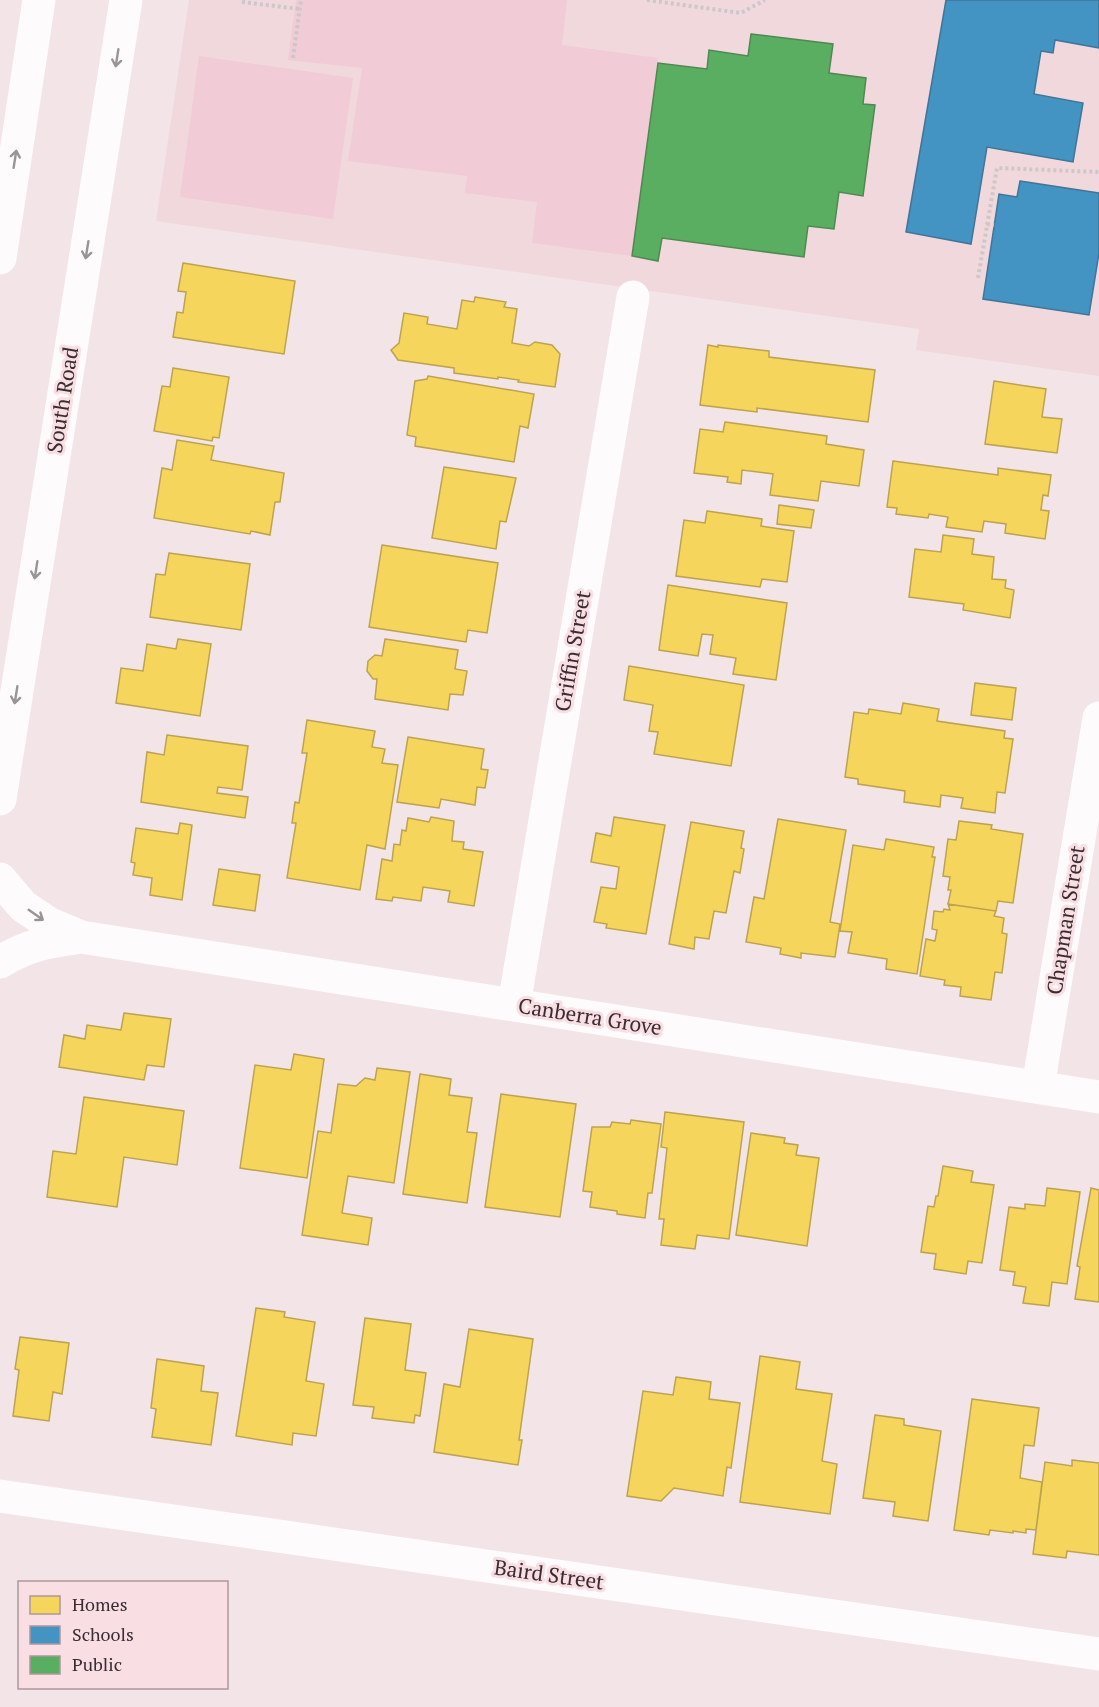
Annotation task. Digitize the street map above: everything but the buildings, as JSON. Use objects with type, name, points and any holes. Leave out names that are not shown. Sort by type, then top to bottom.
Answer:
[{"type":"street","points":[[0,258],[39,0]]},
{"type":"street","name":"South Road","points":[[0,799],[13,635],[126,0]]},
{"type":"street","name":"Griffin Street","points":[[514,1005],[633,297]]},
{"type":"street","name":"Chapman Street","points":[[1038,1087],[1099,718]]},
{"type":"street","name":"Canberra Grove","points":[[0,879],[23,906],[48,923],[81,937],[1099,1097]]},
{"type":"street","name":"Canberra Grove","points":[[0,962],[20,950],[43,943],[81,937]]},
{"type":"street","name":"Baird Street","points":[[0,1496],[1099,1654]]},
{"type":"path","points":[[293,58],[301,0]]},
{"type":"path","points":[[647,0],[741,13],[765,0]]},
{"type":"path","points":[[242,2],[300,9]]},
{"type":"path","points":[[978,278],[997,168],[1099,172]]},
{"type":"path","points":[[987,224],[994,225]]},
{"type":"shaded area","points":[[189,0],[1099,0],[1099,376],[916,350],[919,329],[156,221]]},
{"type":"shaded area","points":[[296,0],[567,0],[562,45],[658,58],[632,256],[532,243],[537,202],[465,193],[467,176],[348,161],[362,68],[288,60]]},
{"type":"shaded area","points":[[199,56],[353,78],[333,219],[180,197]]}]
